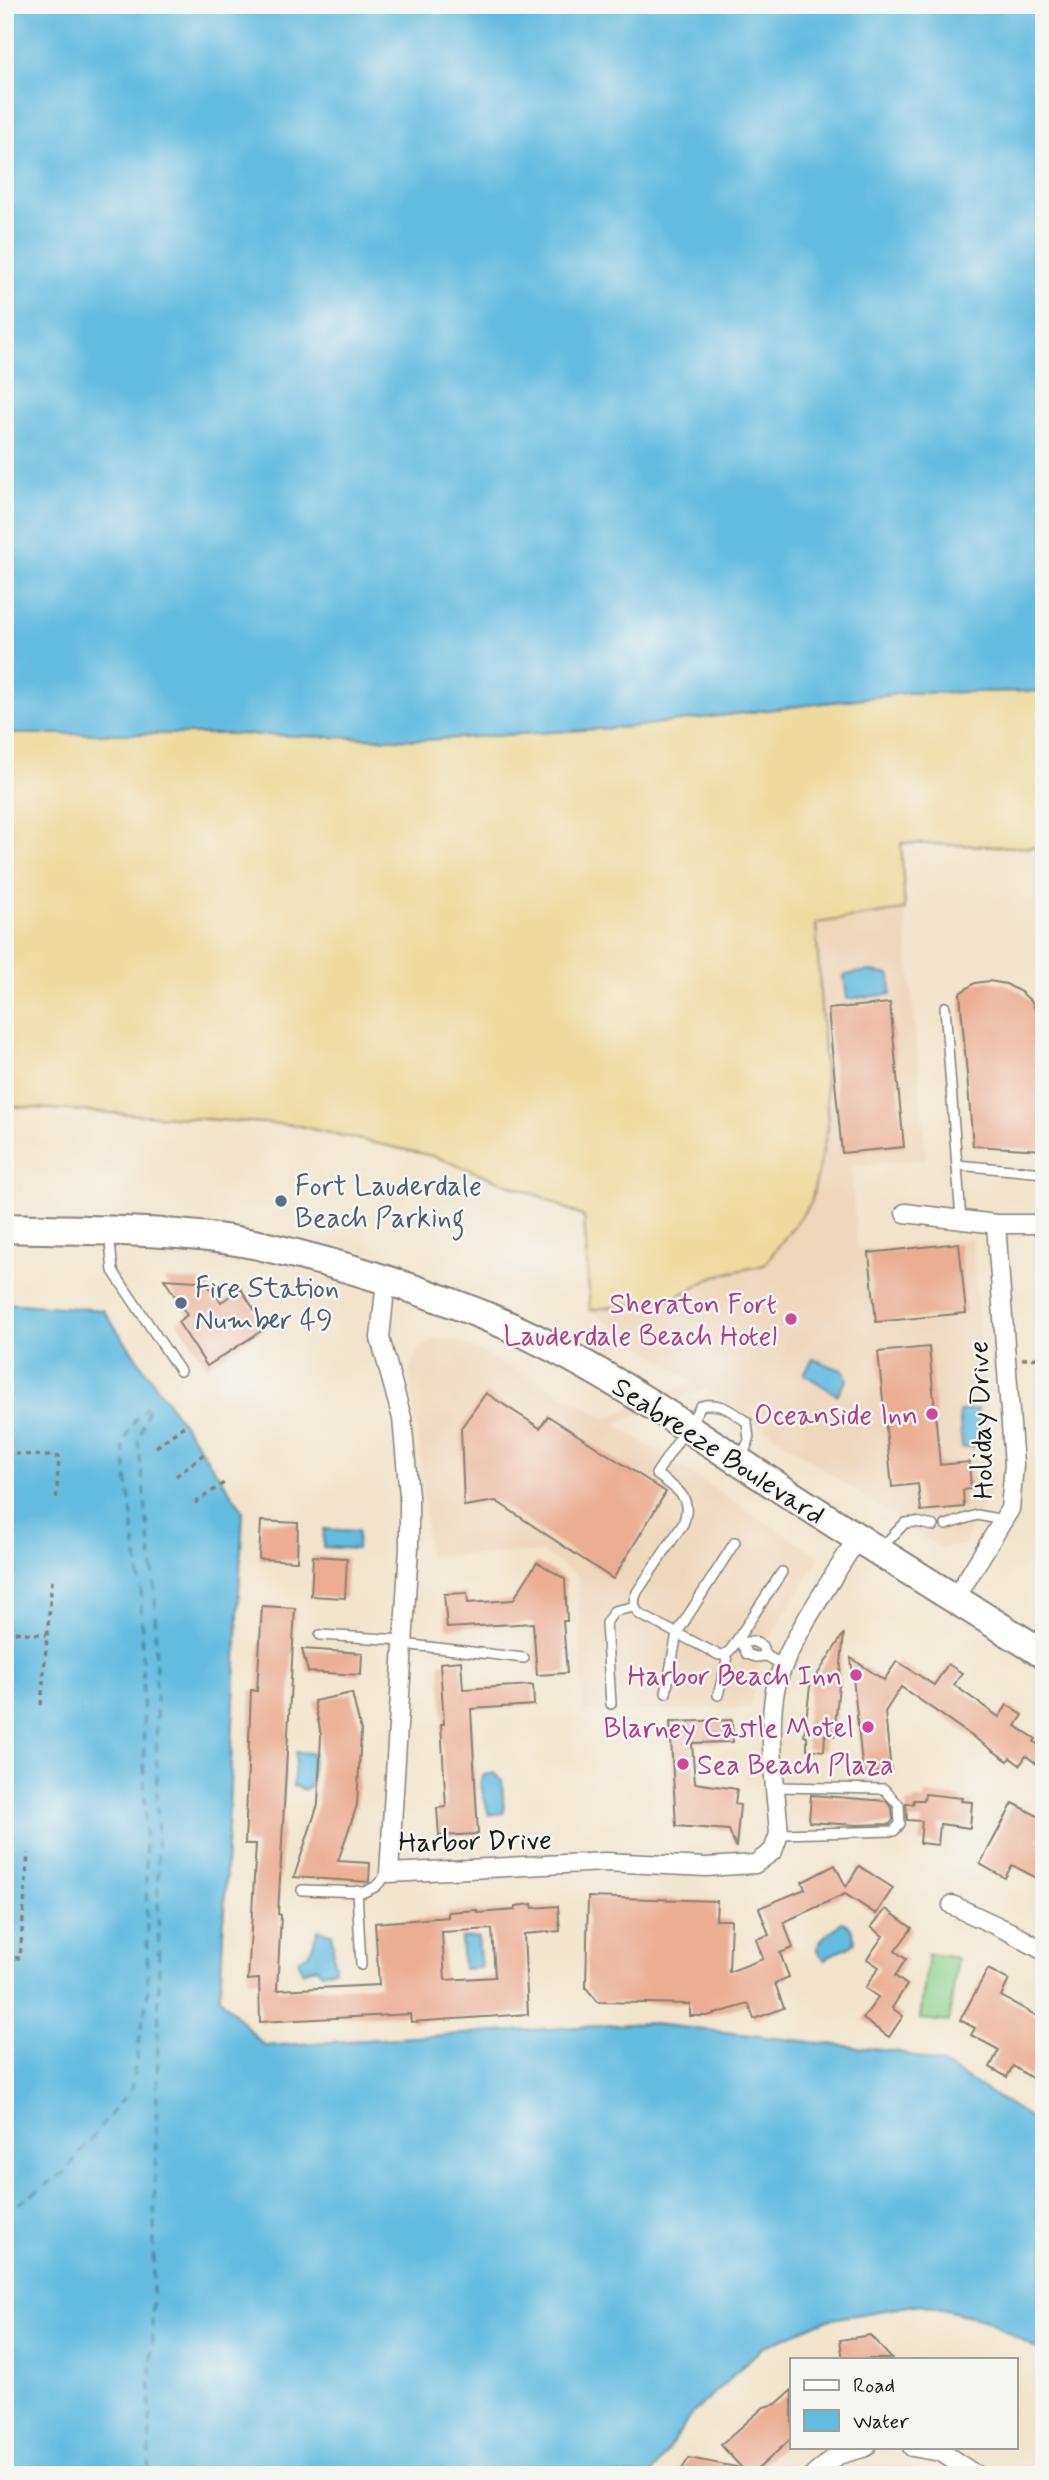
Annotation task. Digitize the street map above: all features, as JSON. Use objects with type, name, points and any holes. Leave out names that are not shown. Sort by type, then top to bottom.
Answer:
[{"type":"main road","name":"Seabreeze Boulevard","points":[[5,1228],[176,1234],[262,1246],[386,1280],[502,1324],[554,1349],[623,1388],[867,1545],[1044,1654]]},
{"type":"street","points":[[905,1213],[996,1224],[1044,1223]]},
{"type":"street","name":"Holiday Drive","points":[[955,1599],[1010,1509],[1014,1465],[996,1224]]},
{"type":"street","name":"Harbor Drive","points":[[386,1280],[380,1338],[402,1418],[410,1496],[388,1873],[605,1862],[706,1867],[755,1864],[773,1851],[779,1834]]},
{"type":"street","points":[[779,1834],[772,1724],[778,1680],[797,1639],[867,1545]]},
{"type":"street","points":[[952,1905],[1044,1951]]},
{"type":"street","points":[[814,2475],[838,2455],[862,2448]]},
{"type":"street","points":[[918,2448],[941,2452],[976,2475]]},
{"type":"lane","points":[[945,1007],[961,1220]]},
{"type":"lane","points":[[957,1165],[1044,1173]]},
{"type":"lane","points":[[109,1232],[113,1271],[180,1371]]},
{"type":"lane","points":[[739,1462],[748,1440],[747,1422],[726,1406],[701,1406],[653,1478],[681,1493],[687,1502],[688,1511],[683,1524],[637,1592],[634,1607],[639,1614],[719,1655],[725,1655],[739,1642],[782,1572]]},
{"type":"lane","points":[[946,1525],[977,1515],[1003,1521]]},
{"type":"lane","points":[[867,1545],[905,1523],[916,1522],[934,1526]]},
{"type":"lane","points":[[666,1693],[677,1633],[735,1542]]},
{"type":"lane","points":[[611,1704],[606,1623],[614,1611],[634,1607]]},
{"type":"lane","points":[[320,1635],[403,1642],[524,1658]]},
{"type":"lane","points":[[739,1642],[747,1654],[767,1656],[785,1666]]},
{"type":"lane","points":[[719,1695],[727,1661],[725,1655]]},
{"type":"lane","points":[[776,1787],[884,1789],[899,1805],[900,1824],[894,1831],[779,1834]]},
{"type":"lane","points":[[302,1890],[364,1892],[375,1887],[388,1873]]},
{"type":"lane","points":[[356,1891],[361,1965]]},
{"type":"path","points":[[156,1447],[184,1426]]},
{"type":"path","points":[[5,1453],[59,1457],[56,1501]]},
{"type":"path","points":[[176,1476],[204,1454]]},
{"type":"path","points":[[195,1503],[224,1483]]},
{"type":"path","points":[[41,1705],[52,1581]]},
{"type":"path","points":[[5,1631],[47,1635]]},
{"type":"path","points":[[5,1957],[20,1958],[28,1853]]},
{"type":"shaded area","name":"Sheraton Fort Lauderdale Beach Hotel","points":[[905,910],[926,1159],[851,1165],[857,1250],[972,1238],[992,1489],[963,1546],[939,1548],[705,1388],[615,1424],[820,1557],[762,1651],[750,1708],[583,1712],[578,1576],[542,1553],[428,1556],[420,1449],[409,1372],[418,1350],[434,1339],[457,1340],[607,1418],[693,1382],[590,1310],[674,1298],[715,1276],[764,1265],[828,1127],[816,923]]},
{"type":"green space","points":[[928,1954],[957,1958],[949,2022],[920,2019]]},
{"type":"sand","points":[[1044,691],[1044,848],[901,843],[905,910],[816,923],[828,1127],[811,1203],[764,1265],[715,1276],[674,1298],[590,1310],[584,1217],[542,1197],[433,1156],[294,1125],[5,1106],[5,734],[236,734],[425,740],[630,727],[905,693]]},
{"type":"water","points":[[5,5],[1044,5],[1044,691],[905,693],[630,727],[425,740],[236,734],[5,734]]},
{"type":"water","points":[[869,971],[890,975],[891,994],[847,999],[844,975]]},
{"type":"water","points":[[5,1303],[103,1310],[243,1510],[220,1998],[264,2046],[645,2023],[900,2052],[946,2066],[1044,2126],[1044,2353],[984,2319],[920,2304],[826,2320],[763,2347],[692,2414],[651,2475],[5,2475]]},
{"type":"water","points":[[813,1359],[844,1371],[847,1380],[837,1395],[804,1374]]},
{"type":"water","points":[[978,1409],[981,1446],[962,1448],[959,1411]]},
{"type":"water","points":[[324,1529],[358,1531],[357,1549],[323,1547]]},
{"type":"water","points":[[296,1752],[313,1753],[311,1786],[303,1790],[293,1786]]},
{"type":"water","points":[[495,1773],[502,1781],[504,1813],[489,1815],[480,1783],[484,1775]]},
{"type":"water","points":[[841,1922],[850,1927],[855,1942],[825,1960],[819,1955],[817,1948],[823,1938]]},
{"type":"water","points":[[318,1930],[332,1933],[335,1969],[322,1973],[316,1967],[302,1972],[298,1960],[310,1953]]},
{"type":"water","points":[[478,1937],[481,1968],[463,1969],[461,1938]]},
{"type":"building","points":[[989,981],[1006,984],[1021,992],[1032,1002],[1038,1016],[1044,1101],[1044,1150],[973,1146],[960,993],[975,983]]},
{"type":"building","points":[[890,1003],[904,1147],[842,1153],[828,1009]]},
{"type":"building","points":[[959,1243],[966,1313],[876,1322],[869,1253]]},
{"type":"building","points":[[164,1279],[207,1284],[221,1302],[241,1289],[266,1328],[207,1366],[178,1322],[187,1315]]},
{"type":"building","points":[[929,1347],[940,1465],[969,1462],[971,1489],[963,1490],[964,1507],[921,1511],[918,1484],[892,1487],[878,1352]]},
{"type":"building","points":[[486,1393],[540,1428],[548,1416],[666,1492],[613,1579],[496,1501],[464,1506],[461,1428]]},
{"type":"building","points":[[261,1521],[298,1523],[297,1561],[259,1559]]},
{"type":"building","points":[[313,1556],[347,1558],[345,1598],[311,1596]]},
{"type":"building","points":[[537,1562],[565,1579],[567,1621],[563,1621],[567,1673],[537,1675],[533,1623],[447,1628],[444,1594],[467,1593],[468,1603],[513,1600]]},
{"type":"building","points":[[262,1606],[295,1608],[278,1914],[281,1915],[277,1990],[379,1985],[375,1923],[448,1917],[448,1912],[515,1910],[515,1906],[532,1904],[533,1908],[558,1906],[560,1931],[524,1934],[528,2014],[411,2022],[410,2014],[260,2022],[259,1979],[248,1980],[256,1844],[245,1844],[251,1690],[257,1691]],"holes":[[[492,1929],[495,1977],[445,1980],[442,1932]]]},
{"type":"building","points":[[844,1633],[834,1736],[825,1735],[824,1751],[807,1749],[807,1737],[804,1736],[810,1686]]},
{"type":"building","points":[[302,1649],[362,1653],[361,1675],[308,1672]]},
{"type":"building","points":[[851,1658],[884,1680],[897,1661],[934,1685],[948,1664],[962,1673],[954,1685],[999,1717],[1007,1705],[1023,1715],[1016,1726],[1036,1739],[1034,1742],[1044,1748],[1044,1753],[1037,1764],[1026,1756],[1020,1765],[1010,1758],[1008,1761],[901,1687],[885,1712],[891,1771],[863,1774]]},
{"type":"building","points":[[461,1661],[463,1689],[533,1685],[534,1705],[471,1709],[478,1834],[439,1836],[437,1808],[446,1807],[440,1663]]},
{"type":"building","points":[[352,1693],[361,1731],[357,1805],[338,1861],[370,1863],[369,1882],[294,1877],[318,1804],[321,1734],[314,1701]]},
{"type":"building","name":"Sea Beach Plaza","points":[[732,1720],[733,1742],[692,1743],[695,1783],[737,1789],[735,1804],[740,1805],[736,1848],[729,1830],[676,1826],[670,1722]]},
{"type":"building","points":[[925,1794],[962,1798],[961,1801],[972,1802],[970,1828],[940,1824],[938,1845],[920,1843],[922,1821],[907,1820],[906,1803],[913,1804],[914,1800],[924,1800]]},
{"type":"building","points":[[811,1795],[886,1801],[892,1808],[893,1820],[890,1824],[856,1825],[809,1822]]},
{"type":"building","points":[[1013,1803],[1044,1819],[1044,1830],[1038,1840],[1044,1843],[1044,1882],[1012,1865],[1005,1878],[980,1864]]},
{"type":"building","points":[[835,1865],[846,1887],[859,1866],[893,1888],[876,1914],[845,1894],[784,1922],[793,1948],[780,1953],[789,1977],[775,1983],[784,2008],[754,2019],[749,2004],[707,2016],[690,2016],[690,2004],[598,2002],[586,1988],[588,1897],[717,1901],[716,1920],[731,1920],[729,1972],[763,1959],[756,1939],[769,1935],[759,1908],[805,1889],[802,1882]]},
{"type":"building","points":[[886,1909],[912,1928],[895,1951],[906,1959],[895,1976],[907,1985],[892,2008],[903,2016],[889,2037],[863,2019],[878,1997],[865,1988],[879,1967],[867,1959],[883,1936],[871,1927]]},
{"type":"building","points":[[988,1969],[1009,1980],[1001,1996],[1044,2020],[1044,2086],[1013,2066],[1007,2077],[990,2067],[999,2050],[971,2035],[975,2028],[960,2020]]},
{"type":"building","points":[[870,2335],[891,2358],[843,2358],[840,2340]]},
{"type":"building","points":[[790,2392],[790,2440],[748,2475],[721,2445],[764,2407],[776,2404]]},
{"type":"building","points":[[689,2458],[737,2467],[737,2475],[678,2475]]},
{"type":"ferry route","points":[[5,2213],[65,2172],[131,2089],[148,1991],[141,1590],[123,1444],[133,1423],[146,1407]]},
{"type":"ferry route","points":[[148,1409],[138,1441],[155,1588],[159,1991],[149,2475]]},
{"type":"place","name":"Fort Lauderdale Beach Parking","points":[[281,1201]]},
{"type":"place","name":"Fire Station Number 49","points":[[181,1303]]},
{"type":"place","name":"Sheraton Fort Lauderdale Beach Hotel","points":[[791,1319]]},
{"type":"place","name":"Oceanside Inn","points":[[932,1414]]},
{"type":"place","name":"Harbor Beach Inn","points":[[856,1675]]},
{"type":"place","name":"Blarney Castle Motel","points":[[868,1727]]},
{"type":"place","name":"Sea Beach Plaza","points":[[683,1764]]}]
